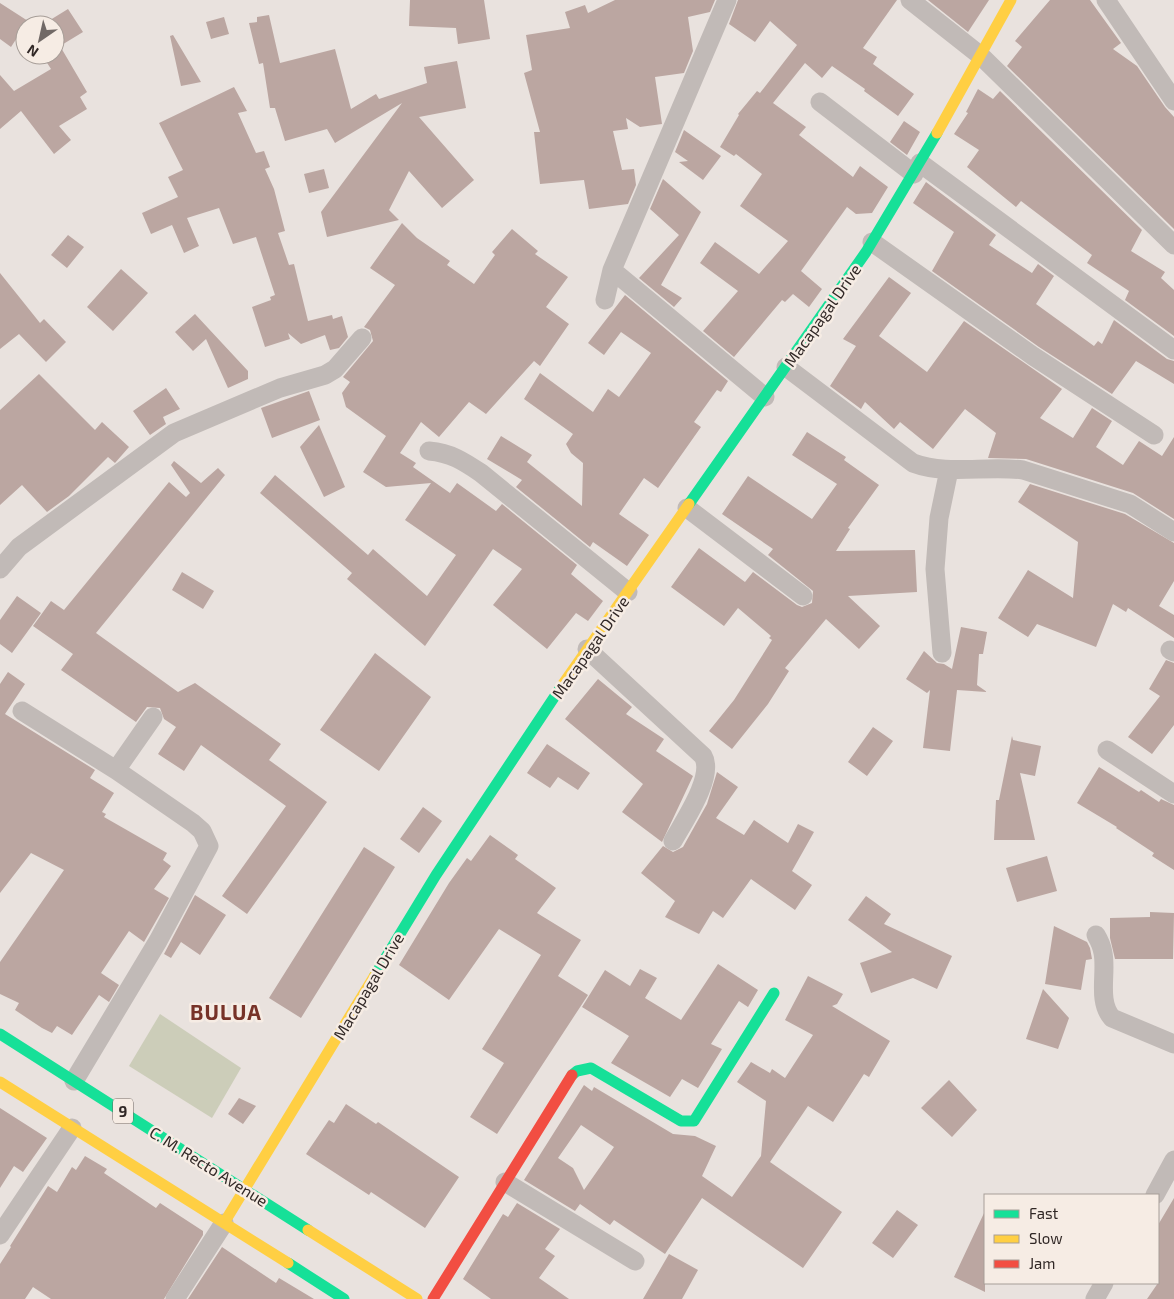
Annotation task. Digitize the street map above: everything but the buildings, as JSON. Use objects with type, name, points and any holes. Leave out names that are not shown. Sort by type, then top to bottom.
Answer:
[{"type":"main road","name":"Macapagal Drive","points":[[224,1223],[436,875],[587,650],[872,242],[917,168],[1011,0]]},
{"type":"main road","points":[[433,1299],[570,1077],[578,1071],[591,1068],[681,1121],[694,1121],[751,1034],[774,993]]},
{"type":"main road","name":"C. M. Recto Avenue","points":[[0,1034],[417,1299]]},
{"type":"main road","points":[[0,1082],[344,1299]]},
{"type":"street","points":[[605,300],[612,270],[727,0]]},
{"type":"street","points":[[910,0],[981,56],[1174,246]]},
{"type":"street","points":[[1106,0],[1174,101]]},
{"type":"street","points":[[820,102],[917,168],[1174,350]]},
{"type":"street","points":[[872,242],[1040,361],[1154,435]]},
{"type":"street","points":[[612,270],[765,397]]},
{"type":"street","points":[[0,569],[19,547],[174,433],[280,388],[335,369],[362,338]]},
{"type":"street","points":[[786,367],[913,463],[925,467],[949,470],[1007,468],[1023,470],[1130,504],[1174,532]]},
{"type":"street","points":[[429,452],[445,452],[458,457],[481,473],[628,592]]},
{"type":"street","points":[[942,653],[935,568],[939,518],[949,470]]},
{"type":"street","points":[[687,508],[804,596]]},
{"type":"street","points":[[587,650],[703,756],[707,763],[705,778],[673,841]]},
{"type":"street","points":[[22,711],[116,770],[193,823],[202,831],[209,846],[158,941],[74,1081]]},
{"type":"street","points":[[116,770],[153,718]]},
{"type":"street","points":[[1107,750],[1174,794]]},
{"type":"street","points":[[1096,935],[1103,952],[1104,1001],[1108,1014],[1112,1018],[1174,1044]]},
{"type":"street","points":[[0,1235],[72,1128]]},
{"type":"street","points":[[1156,1194],[1174,1160]]},
{"type":"street","points":[[505,1182],[635,1261]]},
{"type":"street","name":"Macapagal Drive","points":[[175,1299],[224,1223]]},
{"type":"street","points":[[1095,1299],[1103,1284]]},
{"type":"green space","points":[[160,1014],[241,1068],[212,1118],[129,1066]]},
{"type":"traffic: fast","points":[[689,504],[866,252],[937,133]]},
{"type":"traffic: fast","points":[[375,975],[436,875],[561,687]]},
{"type":"traffic: fast","points":[[572,1075],[577,1071],[591,1068],[681,1121],[694,1121],[774,993]]},
{"type":"traffic: fast","points":[[0,1034],[308,1230]]},
{"type":"traffic: fast","points":[[288,1263],[344,1299]]},
{"type":"traffic: slow","points":[[937,133],[1011,0]]},
{"type":"traffic: slow","points":[[561,687],[689,504]]},
{"type":"traffic: slow","points":[[224,1223],[375,975]]},
{"type":"traffic: slow","points":[[0,1082],[288,1263]]},
{"type":"traffic: slow","points":[[308,1230],[417,1299]]},
{"type":"traffic: jam","points":[[433,1299],[572,1075]]},
{"type":"district","name":"BULUA","points":[[226,1011]]}]
